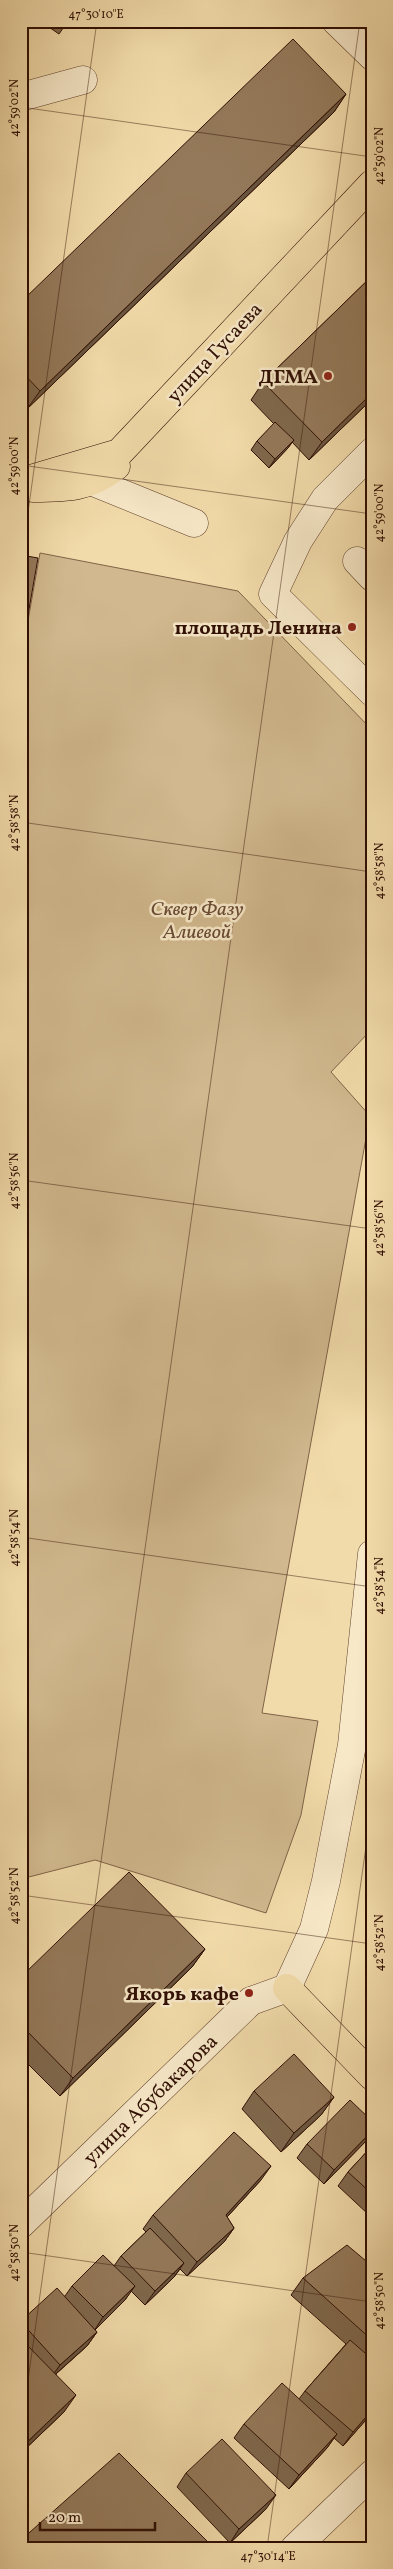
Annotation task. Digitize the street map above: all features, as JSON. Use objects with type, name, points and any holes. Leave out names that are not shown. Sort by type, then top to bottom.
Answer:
[{"type":"main road","name":"улица Гусаева","points":[[24,482],[119,453],[372,184]]},
{"type":"main road","name":"улица Гусаева","points":[[24,482],[72,488],[106,475],[372,199]]},
{"type":"main road","points":[[287,1988],[372,2076]]},
{"type":"street","points":[[336,21],[372,56]]},
{"type":"street","points":[[21,98],[84,80]]},
{"type":"street","points":[[372,452],[325,499],[298,541],[273,594],[372,692]]},
{"type":"street","points":[[91,481],[194,523]]},
{"type":"street","points":[[287,1988],[314,1929],[326,1880],[352,1745],[372,1554]]},
{"type":"street","name":"улица Абубакарова","points":[[21,2224],[251,2001],[287,1988]]},
{"type":"street","points":[[295,2548],[372,2474]]},
{"type":"green space","name":"Сквер Фазу Алиевой","points":[[40,553],[238,591],[372,730],[372,1029],[331,1072],[370,1116],[262,1713],[318,1721],[301,1815],[266,1913],[95,1860],[21,1879],[21,660]]},
{"type":"building","points":[[293,39],[346,94],[40,391],[21,371],[21,302]]},
{"type":"building","points":[[372,276],[372,393],[322,442],[263,382]]},
{"type":"building","points":[[275,422],[294,440],[275,459],[257,441]]},
{"type":"building","points":[[21,555],[38,558],[25,632],[21,632]]},
{"type":"building","points":[[129,1872],[205,1949],[73,2078],[21,2025],[21,1977]]},
{"type":"building","points":[[294,2054],[334,2097],[294,2133],[254,2091]]},
{"type":"building","points":[[350,2100],[372,2121],[372,2131],[334,2170],[307,2144]]},
{"type":"building","points":[[234,2132],[271,2166],[226,2215],[234,2228],[197,2262],[153,2215]]},
{"type":"building","points":[[372,2146],[372,2194],[348,2172]]},
{"type":"building","points":[[150,2228],[184,2263],[155,2291],[121,2256]]},
{"type":"building","points":[[347,2245],[372,2266],[372,2340],[303,2278]]},
{"type":"building","points":[[103,2255],[135,2286],[103,2317],[72,2286]]},
{"type":"building","points":[[57,2288],[97,2332],[60,2365],[21,2322]]},
{"type":"building","points":[[21,2339],[76,2395],[21,2448]]},
{"type":"building","points":[[350,2340],[372,2359],[372,2410],[353,2432],[305,2391]]},
{"type":"building","points":[[282,2383],[337,2434],[299,2475],[244,2424]]},
{"type":"building","points":[[222,2439],[276,2495],[239,2529],[186,2473]]},
{"type":"building","points":[[119,2453],[214,2548],[27,2548],[21,2543],[21,2540]]},
{"type":"place","name":"ДГМА","points":[[328,376]]},
{"type":"place","name":"площадь Ленина","points":[[352,627]]},
{"type":"place","name":"Якорь кафе","points":[[249,1993]]}]
